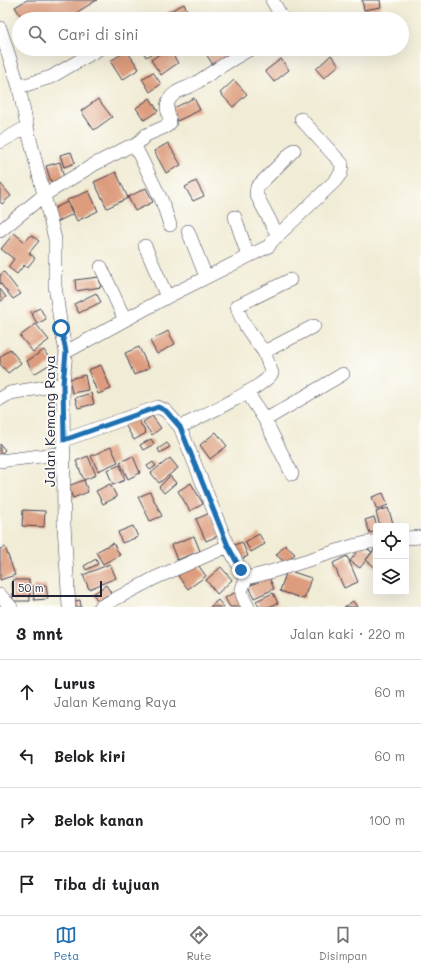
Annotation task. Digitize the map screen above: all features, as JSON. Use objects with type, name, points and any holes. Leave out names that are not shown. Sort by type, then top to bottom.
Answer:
[{"type":"street","points":[[272,0],[280,12]]},
{"type":"street","name":"Jalan Kemang Raya","points":[[0,28],[19,87],[27,127],[55,239],[55,286],[66,352],[63,384],[64,525],[69,607]]},
{"type":"street","points":[[19,87],[51,77],[87,56]]},
{"type":"street","points":[[0,231],[44,195],[95,164],[128,147],[135,146],[146,135],[167,126],[170,123],[170,117],[167,111],[167,102],[171,96],[178,91],[194,85],[237,56]]},
{"type":"street","points":[[66,352],[167,297],[269,246],[272,241],[335,181],[341,173],[342,164],[301,119]]},
{"type":"street","points":[[0,142],[27,127]]},
{"type":"street","points":[[135,146],[162,201],[170,225]]},
{"type":"street","points":[[278,236],[256,194],[257,187],[294,150]]},
{"type":"street","points":[[235,217],[248,256]]},
{"type":"street","points":[[188,231],[206,277]]},
{"type":"street","points":[[144,246],[167,297]]},
{"type":"street","points":[[101,267],[125,320]]},
{"type":"street","points":[[180,427],[247,392],[270,377],[272,372],[264,352],[247,327],[237,306],[290,280]]},
{"type":"street","points":[[264,352],[314,326]]},
{"type":"street","points":[[265,420],[343,374]]},
{"type":"street","points":[[0,398],[10,393],[63,384]]},
{"type":"street","points":[[247,392],[265,420],[292,474]]},
{"type":"street","points":[[0,461],[64,447],[158,407],[166,411],[180,427],[228,546],[247,578]]},
{"type":"street","points":[[409,538],[421,537]]},
{"type":"street","points":[[248,607],[242,597],[242,588],[247,578],[356,545],[373,542]]},
{"type":"street","points":[[100,607],[155,578],[228,546]]},
{"type":"street","points":[[0,595],[11,607]]},
{"type":"building","points":[[27,0],[97,0],[77,12],[18,12],[15,7]]},
{"type":"building","points":[[362,0],[380,0],[381,7],[364,10]]},
{"type":"building","points":[[184,4],[188,12],[168,12]]},
{"type":"building","points":[[118,56],[130,56],[139,69],[122,80],[110,61]]},
{"type":"building","points":[[157,56],[174,56],[178,63],[161,75],[151,60]]},
{"type":"building","points":[[207,56],[226,56],[228,59],[215,68]]},
{"type":"building","points":[[330,56],[332,56],[339,65],[324,78],[316,69]]},
{"type":"building","points":[[281,59],[289,70],[274,82],[265,71]]},
{"type":"building","points":[[153,72],[161,84],[150,92],[142,79]]},
{"type":"building","points":[[234,80],[247,94],[233,107],[220,93]]},
{"type":"building","points":[[150,98],[158,111],[144,120],[136,108]]},
{"type":"building","points":[[194,98],[200,110],[177,121],[172,109]]},
{"type":"building","points":[[98,99],[112,117],[94,130],[81,111]]},
{"type":"building","points":[[168,143],[181,165],[166,173],[154,151]]},
{"type":"building","points":[[71,152],[75,163],[64,167],[60,155]]},
{"type":"building","points":[[60,162],[64,178],[51,182],[46,166]]},
{"type":"building","points":[[116,172],[128,198],[107,208],[94,182]]},
{"type":"building","points":[[196,181],[204,196],[193,201],[185,187]]},
{"type":"building","points":[[0,183],[11,196],[2,204],[0,202]]},
{"type":"building","points":[[146,188],[153,202],[135,211],[128,197]]},
{"type":"building","points":[[89,191],[98,211],[77,221],[67,200]]},
{"type":"building","points":[[67,202],[73,214],[55,223],[49,211]]},
{"type":"building","points":[[14,233],[25,242],[31,235],[39,241],[29,253],[35,258],[27,268],[24,265],[17,274],[8,267],[14,259],[1,249]]},
{"type":"building","points":[[4,272],[21,294],[13,299],[0,283],[0,275]]},
{"type":"building","points":[[99,277],[101,287],[76,291],[75,280]]},
{"type":"building","points":[[0,289],[6,297],[0,302]]},
{"type":"building","points":[[96,293],[101,302],[79,313],[74,304]]},
{"type":"building","points":[[40,308],[46,319],[37,324],[31,312]]},
{"type":"building","points":[[36,324],[49,340],[33,352],[20,336]]},
{"type":"building","points":[[168,331],[175,344],[157,354],[150,341]]},
{"type":"building","points":[[139,347],[149,368],[134,375],[125,353]]},
{"type":"building","points":[[10,349],[21,363],[8,373],[0,364],[0,357]]},
{"type":"building","points":[[44,350],[52,363],[34,374],[27,361]]},
{"type":"building","points":[[101,365],[111,389],[98,394],[88,370]]},
{"type":"building","points":[[85,375],[88,390],[72,393],[69,379]]},
{"type":"building","points":[[91,393],[94,404],[78,408],[75,398]]},
{"type":"building","points":[[136,416],[146,433],[134,440],[124,423]]},
{"type":"building","points":[[152,416],[161,428],[152,435],[143,422]]},
{"type":"building","points":[[216,432],[227,446],[210,459],[200,445]]},
{"type":"building","points":[[151,439],[154,444],[143,450],[140,445]]},
{"type":"building","points":[[167,443],[170,447],[160,453],[158,449]]},
{"type":"building","points":[[0,444],[5,450],[0,455]]},
{"type":"building","points":[[111,447],[118,462],[98,471],[91,456]]},
{"type":"building","points":[[88,456],[96,475],[84,480],[76,461]]},
{"type":"building","points":[[133,456],[140,473],[128,479],[120,462]]},
{"type":"building","points":[[170,458],[178,468],[159,483],[151,473]]},
{"type":"building","points":[[153,462],[156,466],[150,470],[147,466]]},
{"type":"building","points":[[120,465],[125,480],[113,485],[107,470]]},
{"type":"building","points":[[170,476],[176,483],[164,493],[159,487]]},
{"type":"building","points":[[84,480],[88,492],[73,498],[68,486]]},
{"type":"building","points":[[191,483],[203,504],[190,511],[178,491]]},
{"type":"building","points":[[110,484],[117,497],[103,504],[96,491]]},
{"type":"building","points":[[150,492],[162,516],[150,521],[138,497]]},
{"type":"building","points":[[383,493],[388,505],[377,510],[372,497]]},
{"type":"building","points":[[388,508],[393,523],[379,523],[376,512]]},
{"type":"building","points":[[23,510],[45,511],[44,527],[22,526]]},
{"type":"building","points":[[210,513],[220,535],[206,541],[196,519]]},
{"type":"building","points":[[374,517],[376,523],[373,523],[373,532],[370,533],[365,520]]},
{"type":"building","points":[[133,526],[138,537],[122,543],[118,532]]},
{"type":"building","points":[[259,534],[265,544],[251,552],[245,542]]},
{"type":"building","points":[[194,536],[200,551],[177,560],[171,545]]},
{"type":"building","points":[[242,542],[248,556],[239,560],[232,546]]},
{"type":"building","points":[[113,543],[120,555],[103,564],[96,552]]},
{"type":"building","points":[[285,545],[295,554],[286,563],[276,555]]},
{"type":"building","points":[[362,545],[372,552],[360,568],[350,561]]},
{"type":"building","points":[[5,547],[15,575],[0,580],[0,549]]},
{"type":"building","points":[[373,551],[373,566],[366,560]]},
{"type":"building","points":[[347,556],[358,582],[344,588],[333,563]]},
{"type":"building","points":[[96,559],[98,564],[86,570],[84,566]]},
{"type":"building","points":[[196,562],[206,576],[188,589],[178,576]]},
{"type":"building","points":[[110,564],[116,578],[89,589],[83,575]]},
{"type":"building","points":[[221,567],[232,580],[217,594],[206,580]]},
{"type":"building","points":[[287,570],[311,578],[304,599],[280,591]]},
{"type":"building","points":[[269,577],[274,589],[254,598],[249,586]]},
{"type":"building","points":[[12,580],[29,580],[30,601],[13,601]]},
{"type":"building","points":[[46,585],[48,599],[34,600],[33,586]]},
{"type":"building","points":[[106,585],[111,593],[98,601],[93,594]]},
{"type":"building","points":[[236,592],[243,607],[230,607],[225,598]]},
{"type":"building","points":[[273,593],[278,603],[269,607],[259,607],[256,601]]},
{"type":"building","points":[[80,600],[81,607],[76,607],[75,601]]},
{"type":"building","points":[[218,600],[224,607],[210,607]]},
{"type":"building","points":[[353,601],[357,607],[344,607]]},
{"type":"route","points":[[61,328],[66,352],[63,384],[64,440],[158,407],[166,411],[180,427],[228,546],[241,570]]}]
